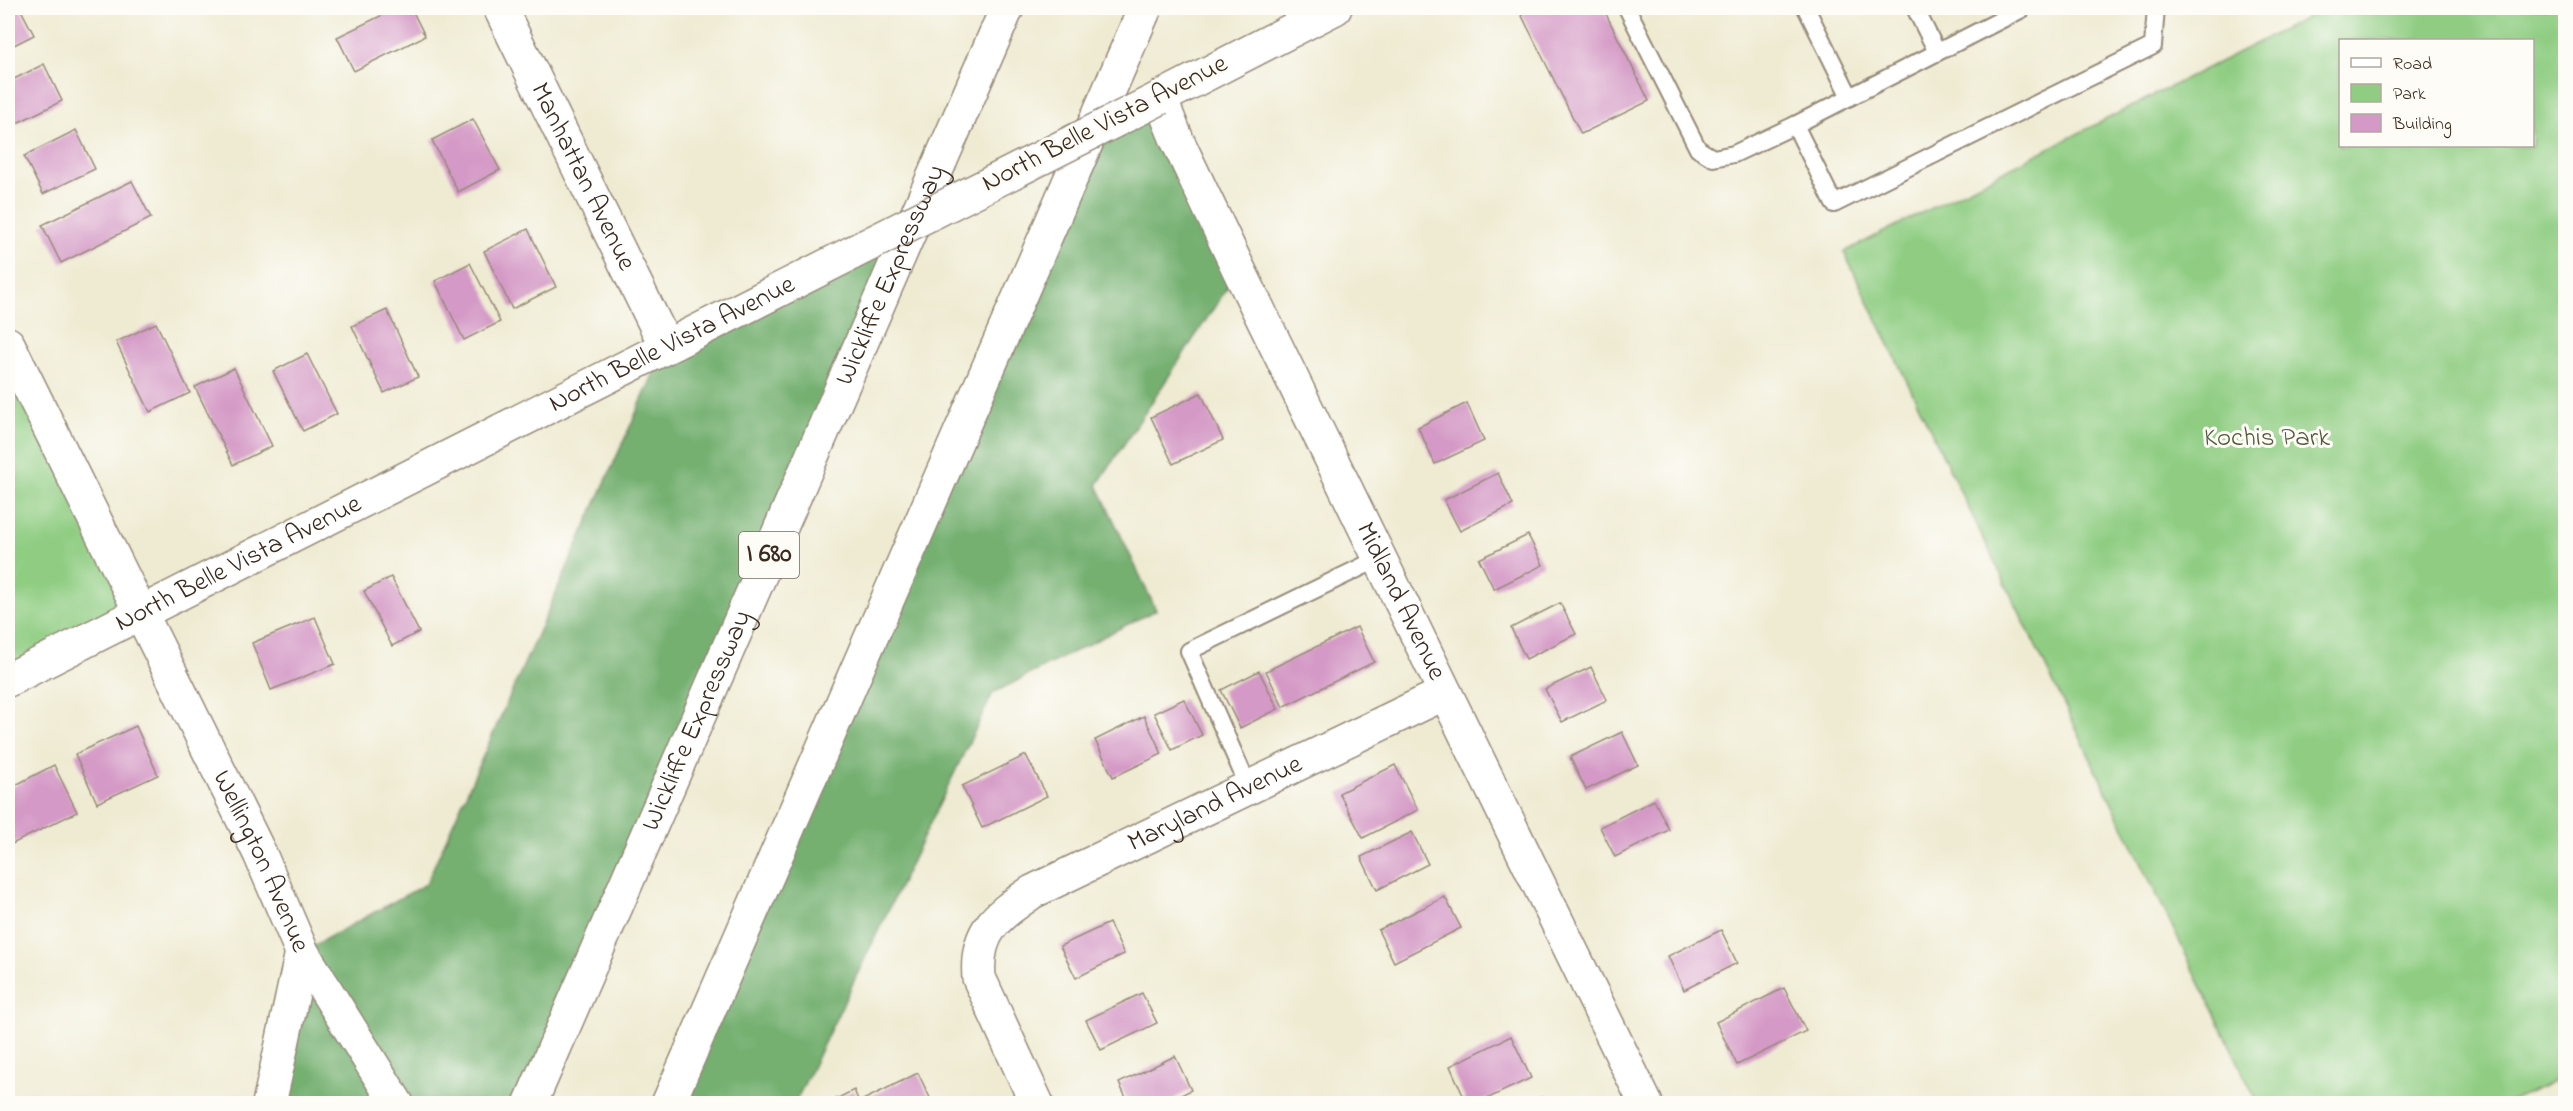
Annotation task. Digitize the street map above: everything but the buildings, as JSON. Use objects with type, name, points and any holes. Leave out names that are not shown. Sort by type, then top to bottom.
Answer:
[{"type":"main road","name":"Manhattan Avenue","points":[[500,8],[666,346]]},
{"type":"main road","name":"Wickliffe Expressway","points":[[530,1104],[1007,8]]},
{"type":"main road","points":[[668,1104],[1145,8]]},
{"type":"main road","name":"North Belle Vista Avenue","points":[[8,680],[1335,8]]},
{"type":"main road","name":"Midland Avenue","points":[[1160,98],[1177,140],[1646,1104]]},
{"type":"main road","name":"Wellington Avenue","points":[[8,344],[260,854],[302,952],[376,1066],[397,1104]]},
{"type":"main road","name":"Maryland Avenue","points":[[1037,1104],[979,978],[977,959],[982,938],[999,915],[1032,892],[1445,693]]},
{"type":"main road","points":[[269,1104],[302,952]]},
{"type":"lane","points":[[1627,8],[1698,149],[1713,158],[1734,153],[1795,125],[2024,8]]},
{"type":"lane","points":[[1806,8],[1850,97]]},
{"type":"lane","points":[[1915,8],[1937,52]]},
{"type":"lane","points":[[1795,125],[1834,204],[2153,46],[2156,8]]},
{"type":"lane","points":[[1249,788],[1189,651],[1380,558]]},
{"type":"green space","name":"Kochis Park","points":[[2326,8],[2565,8],[2565,1103],[2554,1081],[2507,1103],[2258,1103],[1844,252]]},
{"type":"green space","points":[[1160,98],[1239,270],[1097,485],[1156,610],[993,693],[795,1103],[668,1104],[1093,126]]},
{"type":"green space","points":[[915,219],[530,1103],[269,1104],[302,952],[426,884],[666,346]]},
{"type":"green space","points":[[8,344],[142,612],[8,680]]}]
